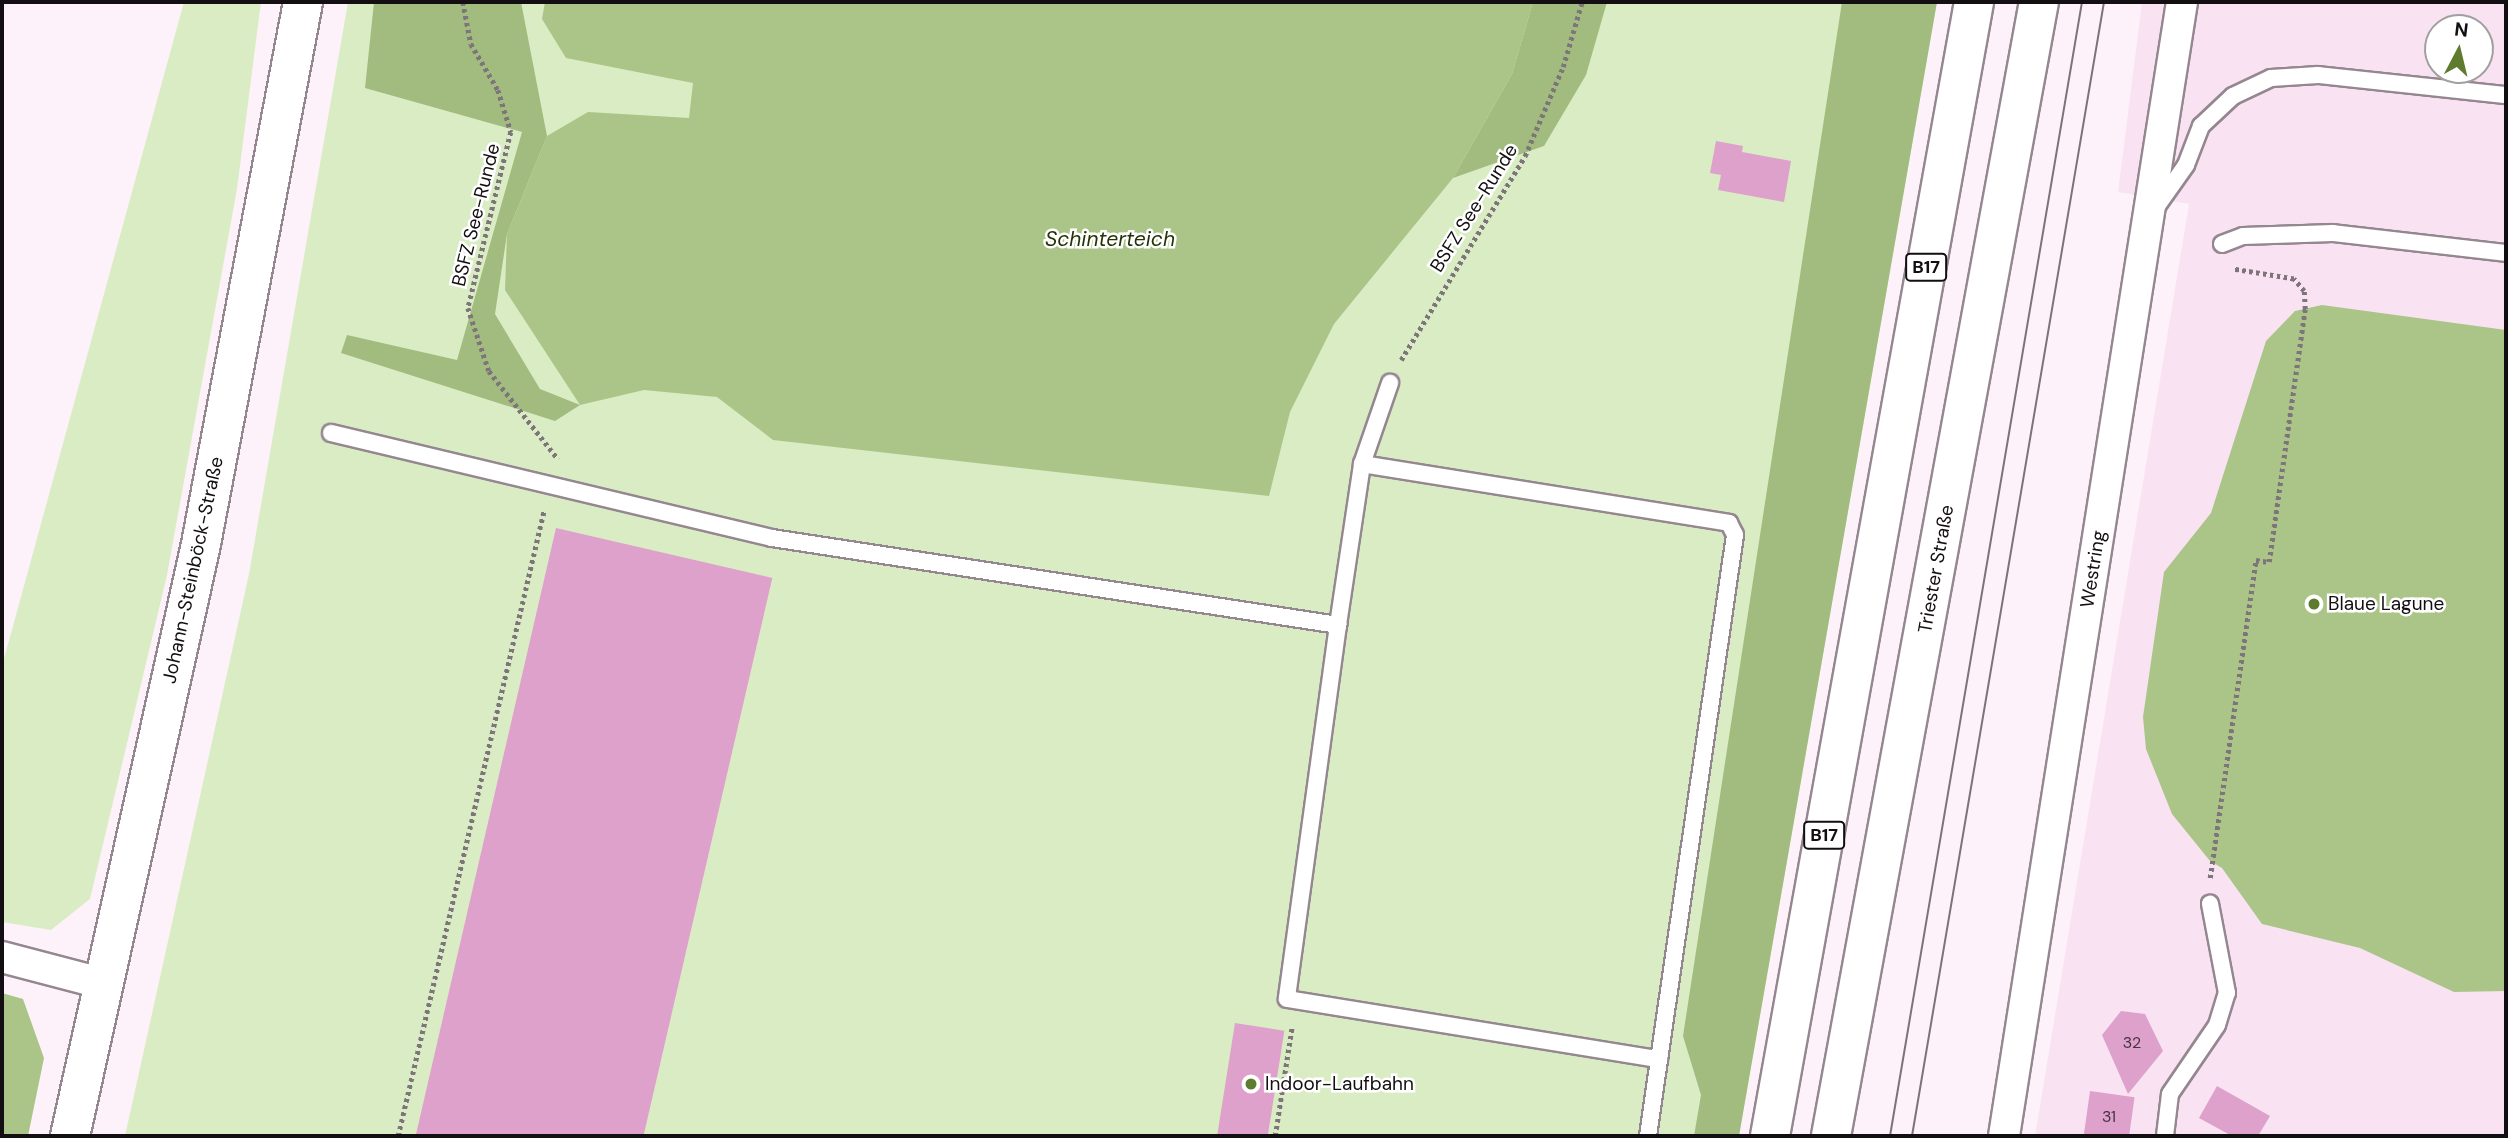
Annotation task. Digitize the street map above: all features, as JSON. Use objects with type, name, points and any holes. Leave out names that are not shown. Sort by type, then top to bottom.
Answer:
[{"type":"main road","name":"Johann-Steinböck-Straße","points":[[70,1136],[101,984],[201,544],[303,2]]},
{"type":"main road","name":"B17","points":[[1770,1136],[1974,2]]},
{"type":"main road","name":"Triester Straße","points":[[1831,1136],[2039,2]]},
{"type":"street","name":"Westring","points":[[2004,1136],[2182,2]]},
{"type":"street","points":[[2,957],[101,984]]},
{"type":"lane","points":[[2148,219],[2186,164],[2201,126],[2233,96],[2271,78],[2318,75],[2506,95]]},
{"type":"lane","points":[[2222,244],[2243,236],[2333,233],[2506,253]]},
{"type":"lane","points":[[1390,383],[1362,464],[1287,999],[1295,1004],[1659,1059]]},
{"type":"lane","points":[[331,433],[772,538],[1338,625]]},
{"type":"lane","points":[[1362,464],[1733,527],[1648,1136]]},
{"type":"lane","points":[[2165,1136],[2170,1094],[2217,1025],[2227,993],[2210,904]]},
{"type":"path","name":"BSFZ See-Runde","points":[[463,2],[471,44],[498,90],[511,132],[468,308],[489,371],[584,494]]},
{"type":"path","name":"BSFZ See-Runde","points":[[1390,383],[1411,337],[1525,156],[1563,66],[1582,2]]},
{"type":"path","points":[[2210,861],[2256,560],[2269,562],[2305,309],[2304,291],[2294,279],[2236,273],[2222,259],[2222,244]]},
{"type":"path","points":[[398,1136],[550,485]]},
{"type":"path","points":[[1275,1136],[1295,1004]]},
{"type":"shaded area","points":[[184,2],[261,2],[237,189],[167,575],[90,899],[51,930],[2,922],[2,666]]},
{"type":"shaded area","points":[[348,2],[1937,2],[1739,1136],[125,1136],[249,574]]},
{"type":"shaded area","points":[[374,2],[521,2],[547,136],[507,234],[495,314],[540,389],[580,405],[555,421],[341,353],[347,335],[457,360],[522,132],[365,88]]},
{"type":"shaded area","points":[[1533,2],[1607,2],[1586,75],[1544,146],[1453,178],[1512,74]]},
{"type":"shaded area","points":[[1842,2],[1937,2],[1739,1136],[1694,1136],[1701,1095],[1683,1036]]},
{"type":"shaded area","name":"Blaue Lagune","points":[[2142,2],[2506,2],[2506,1136],[2035,1136],[2189,204],[2118,192]]},
{"type":"water","name":"Schinterteich","points":[[545,2],[1533,2],[1512,74],[1453,178],[1334,324],[1290,412],[1269,496],[773,440],[717,397],[644,390],[580,405],[505,290],[507,234],[547,136],[588,112],[689,118],[693,83],[566,58],[542,19]]},
{"type":"water","name":"Blaue Lagune","points":[[2322,305],[2506,330],[2506,991],[2454,992],[2360,948],[2262,924],[2222,868],[2210,861],[2172,814],[2146,749],[2143,717],[2164,572],[2211,513],[2266,341],[2295,311]]},
{"type":"water","points":[[2,993],[23,999],[44,1058],[28,1136],[2,1136]]},
{"type":"building","points":[[1716,141],[1743,146],[1742,152],[1791,161],[1784,202],[1718,190],[1721,175],[1710,173]]},
{"type":"building","points":[[556,528],[772,578],[643,1136],[416,1136]]},
{"type":"building","points":[[2121,1011],[2145,1014],[2163,1051],[2128,1094],[2102,1035]]},
{"type":"building","name":"Indoor-Laufbahn","points":[[1235,1023],[1284,1031],[1268,1136],[1217,1136]]},
{"type":"building","points":[[2217,1086],[2270,1116],[2258,1136],[2232,1136],[2199,1118]]},
{"type":"building","points":[[2090,1091],[2135,1097],[2129,1136],[2084,1136]]},
{"type":"tram line","points":[[1890,1136],[2082,2]]},
{"type":"tram line","points":[[1912,1136],[2104,2]]},
{"type":"place","name":"Blaue Lagune","points":[[2314,604]]},
{"type":"place","name":"Indoor-Laufbahn","points":[[1251,1084]]}]
